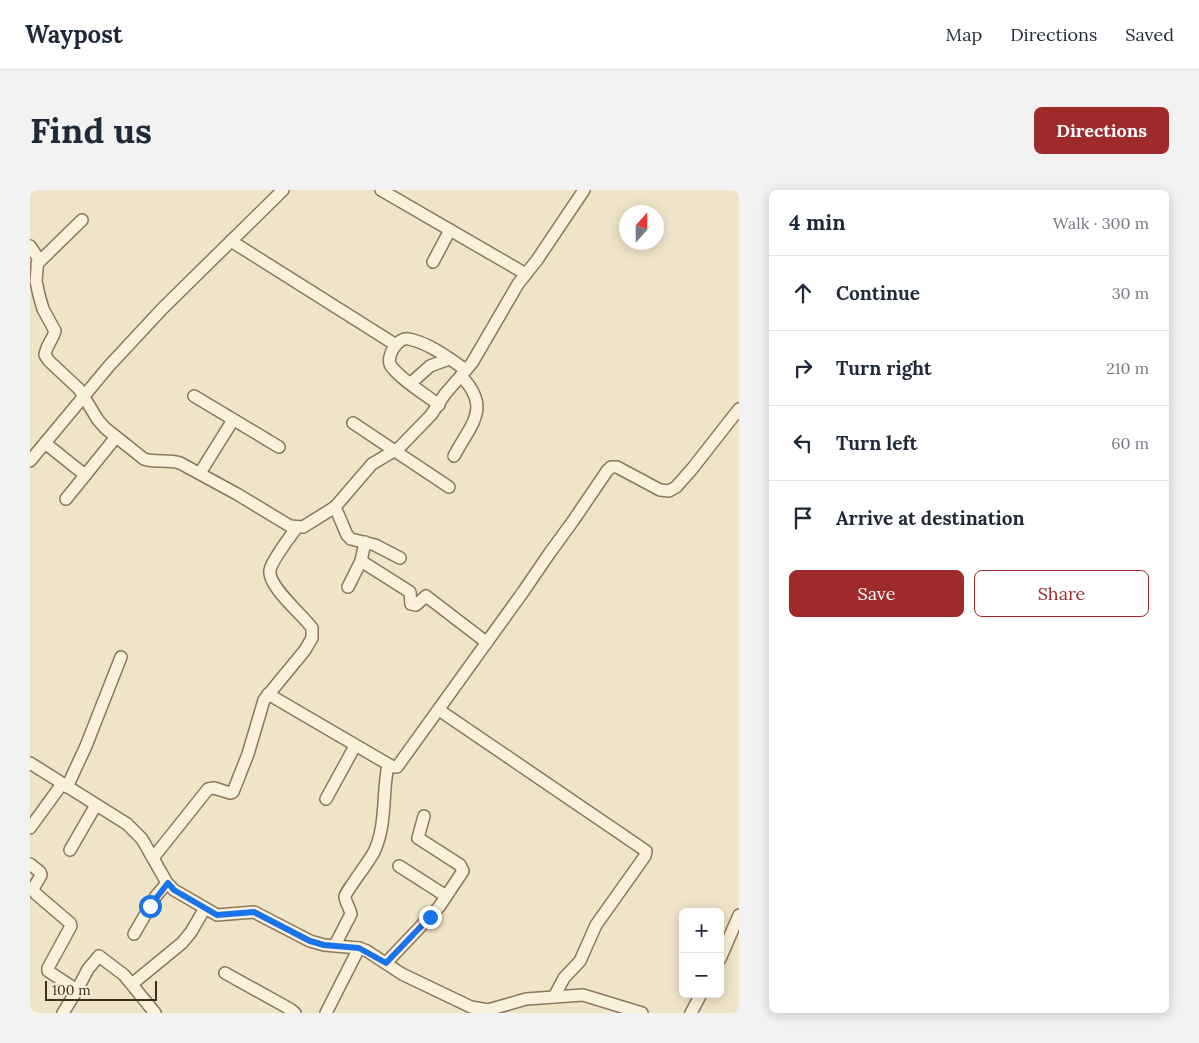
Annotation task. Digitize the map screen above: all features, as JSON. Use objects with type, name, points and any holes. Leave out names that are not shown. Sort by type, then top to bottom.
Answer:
[{"type":"street","points":[[30,461],[84,395],[163,308],[284,190]]},
{"type":"street","points":[[381,190],[526,274]]},
{"type":"street","points":[[398,200],[405,190]]},
{"type":"street","points":[[30,246],[38,258],[36,281],[38,295],[55,331],[45,355],[84,395],[98,420],[144,459],[152,462],[173,460],[200,473],[290,526],[303,527],[335,507],[372,464],[403,444],[439,405],[445,394],[480,351],[511,294],[581,192]]},
{"type":"street","points":[[37,264],[82,220]]},
{"type":"street","points":[[433,262],[450,230]]},
{"type":"street","points":[[230,241],[396,345]]},
{"type":"street","points":[[439,405],[391,366],[389,358],[401,340],[410,339],[449,359],[464,373],[472,389],[478,410],[454,456]]},
{"type":"street","points":[[411,383],[430,366],[449,359]]},
{"type":"street","points":[[194,396],[279,447]]},
{"type":"street","points":[[268,694],[388,765],[397,767],[611,467],[617,467],[660,490],[669,491],[676,487],[692,469],[739,409]]},
{"type":"street","points":[[200,473],[233,420]]},
{"type":"street","points":[[353,423],[449,487]]},
{"type":"street","points":[[66,499],[116,437]]},
{"type":"street","points":[[45,443],[85,475]]},
{"type":"street","points":[[335,507],[347,535],[386,550],[400,558]]},
{"type":"street","points":[[153,858],[208,789],[214,788],[230,793],[233,792],[248,754],[260,711],[268,694],[305,650],[313,633],[309,624],[286,600],[272,581],[270,574],[272,565],[297,527]]},
{"type":"street","points":[[348,587],[361,561],[365,542]]},
{"type":"street","points":[[361,561],[410,592],[411,604],[416,605],[426,596],[486,642]]},
{"type":"street","points":[[30,828],[64,786],[86,746],[121,657]]},
{"type":"street","points":[[439,710],[646,851],[646,856],[596,925],[580,961],[564,978],[554,997]]},
{"type":"street","points":[[326,799],[355,746]]},
{"type":"street","points":[[30,763],[127,824],[135,831],[174,890],[217,915],[254,912],[310,941],[359,948],[402,974],[471,1008],[488,1010],[526,999],[583,996],[628,1011],[642,1013]]},
{"type":"street","points":[[335,945],[351,914],[345,898],[346,892],[363,871],[374,853],[379,840],[388,765]]},
{"type":"street","points":[[70,850],[96,805]]},
{"type":"street","points":[[386,963],[430,917],[461,875],[462,867],[419,840],[418,835],[424,816]]},
{"type":"street","points":[[30,864],[40,872],[34,889],[36,894],[71,926],[48,971],[78,990]]},
{"type":"street","points":[[399,866],[446,896]]},
{"type":"street","points":[[134,934],[156,896],[168,883]]},
{"type":"street","points":[[132,984],[182,943],[205,908]]},
{"type":"street","points":[[723,953],[739,914]]},
{"type":"street","points":[[326,1013],[359,948]]},
{"type":"street","points":[[62,1013],[78,990],[88,969],[99,956],[118,970],[132,984],[155,1013]]},
{"type":"street","points":[[225,973],[295,1013]]},
{"type":"street","points":[[691,1013],[699,998]]},
{"type":"route","points":[[150,906],[168,883],[174,890],[217,915],[254,912],[297,936],[324,945],[344,945],[359,948],[368,951],[386,963],[430,917]]}]
